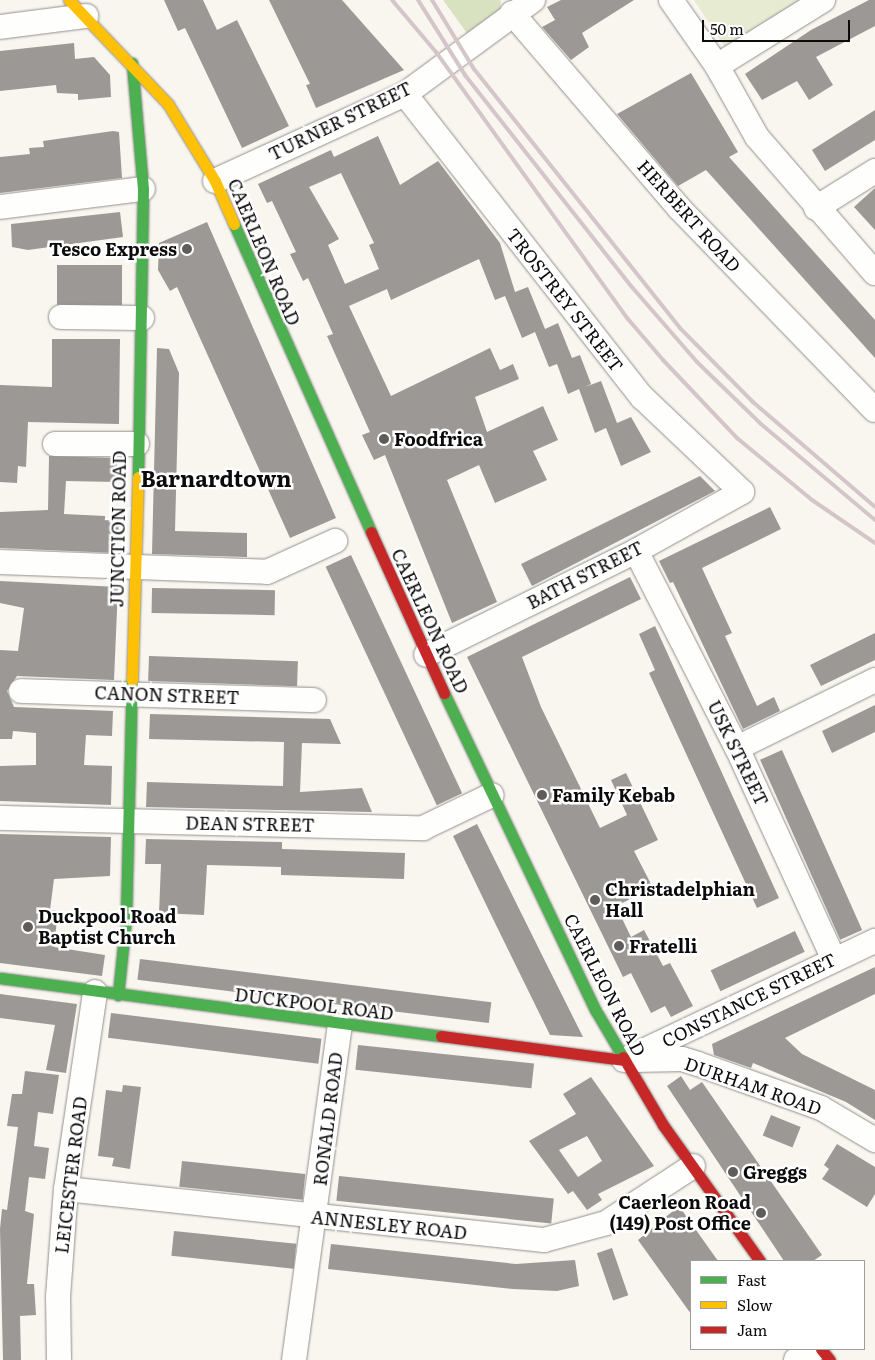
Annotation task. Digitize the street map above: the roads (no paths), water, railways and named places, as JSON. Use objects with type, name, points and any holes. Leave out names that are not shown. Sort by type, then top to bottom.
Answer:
[{"type":"street","name":"CAERLEON ROAD","points":[[69,0],[132,63],[178,118],[215,181],[426,655],[492,795],[624,1060],[693,1166],[759,1260]]},
{"type":"street","name":"TURNER STREET","points":[[215,181],[405,94],[512,13],[534,0]]},
{"type":"street","points":[[671,0],[717,66],[757,137],[816,208],[875,273]]},
{"type":"street","points":[[717,66],[823,0]]},
{"type":"street","name":"HERBERT ROAD","points":[[512,13],[679,208],[875,410]]},
{"type":"street","points":[[0,27],[86,16]]},
{"type":"street","name":"JUNCTION ROAD","points":[[106,993],[129,821],[130,694],[136,569],[137,444],[142,318],[143,189],[132,63]]},
{"type":"street","name":"TROSTREY STREET","points":[[405,94],[642,397],[742,492]]},
{"type":"street","points":[[816,208],[875,171]]},
{"type":"street","points":[[0,207],[143,189]]},
{"type":"street","points":[[62,317],[142,318]]},
{"type":"street","points":[[55,444],[137,444]]},
{"type":"street","name":"BATH STREET","points":[[426,655],[636,551],[742,492]]},
{"type":"street","points":[[0,562],[136,569],[267,572],[336,541]]},
{"type":"street","name":"USK STREET","points":[[636,551],[737,748],[834,960]]},
{"type":"street","points":[[737,748],[875,680]]},
{"type":"street","name":"CANON STREET","points":[[21,691],[314,700]]},
{"type":"street","name":"DEAN STREET","points":[[0,818],[423,828],[492,795]]},
{"type":"street","name":"CONSTANCE STREET","points":[[624,1060],[875,941]]},
{"type":"street","name":"DUCKPOOL ROAD","points":[[0,978],[340,1026],[624,1060]]},
{"type":"street","name":"LEICESTER ROAD","points":[[59,1360],[58,1297],[66,1190],[106,993]]},
{"type":"street","name":"RONALD ROAD","points":[[294,1360],[340,1026]]},
{"type":"street","name":"DURHAM ROAD","points":[[624,1060],[682,1059],[698,1064],[821,1108],[875,1140]]},
{"type":"street","name":"ANNESLEY ROAD","points":[[66,1190],[544,1240],[606,1223],[693,1166]]},
{"type":"street","points":[[796,1360],[813,1350]]},
{"type":"street","points":[[822,1350],[830,1360]]},
{"type":"railway","points":[[392,0],[436,52],[628,319],[663,360],[737,438],[812,500],[875,543]]},
{"type":"railway","points":[[418,0],[465,75],[631,286],[697,362],[761,424],[875,520]]},
{"type":"railway","points":[[432,0],[474,69],[680,328],[753,402],[875,507]]},
{"type":"place","name":"Tesco Express","points":[[187,249]]},
{"type":"place","name":"Foodfrica","points":[[384,439]]},
{"type":"place","name":"Family Kebab","points":[[542,795]]},
{"type":"place","name":"Christadelphian Hall","points":[[595,900]]},
{"type":"place","name":"Duckpool Road Baptist Church","points":[[28,927]]},
{"type":"place","name":"Fratelli","points":[[619,946]]},
{"type":"place","name":"Greggs","points":[[733,1172]]},
{"type":"place","name":"Caerleon Road (149) Post Office","points":[[761,1213]]},
{"type":"district","name":"Barnardtown","points":[[216,478]]}]
